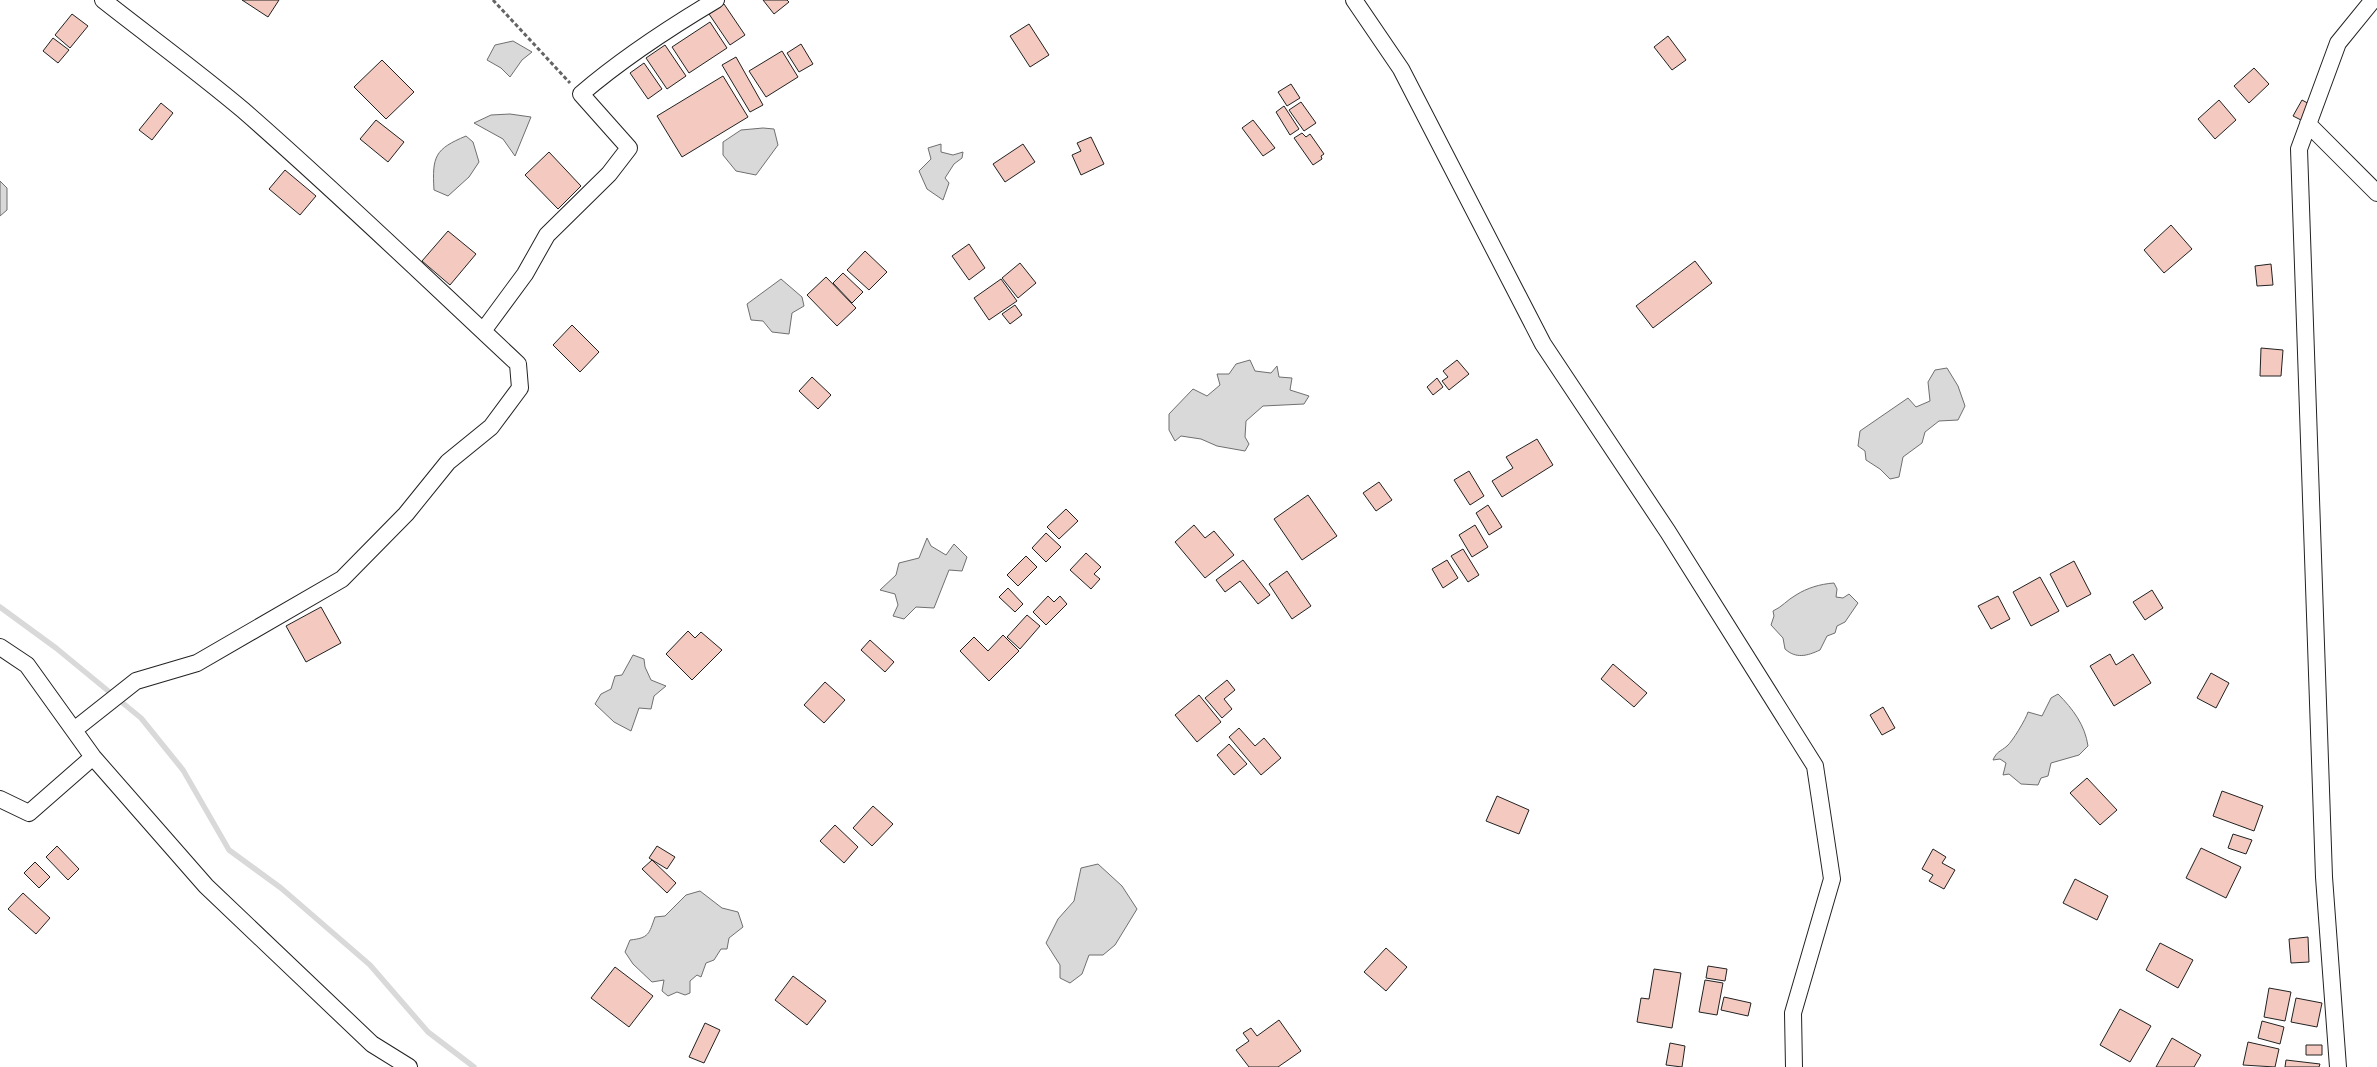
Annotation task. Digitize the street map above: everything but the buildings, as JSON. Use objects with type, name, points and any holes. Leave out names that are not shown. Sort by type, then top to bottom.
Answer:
[{"type":"street","points":[[74,730],[136,681],[197,663],[342,580],[406,514],[448,462],[491,427],[520,388],[518,364],[300,160],[240,108],[103,0]]},
{"type":"street","points":[[483,331],[525,274],[548,235],[609,174],[629,148],[581,94],[608,71],[641,48],[716,0]]},
{"type":"street","points":[[1354,0],[1401,69],[1542,344],[1668,532],[1815,766],[1832,880],[1794,1013],[1794,1067]]},
{"type":"street","points":[[2338,1067],[2324,877],[2299,149],[2338,43],[2373,0]]},
{"type":"street","points":[[2308,124],[2377,193]]},
{"type":"street","points":[[0,647],[27,665],[93,756],[206,886],[372,1044],[409,1067]]},
{"type":"street","points":[[0,799],[29,813],[93,756]]},
{"type":"path","points":[[493,0],[581,94]]},
{"type":"shaded area","points":[[513,41],[532,52],[522,60],[510,77],[501,68],[487,60],[495,45]]},
{"type":"shaded area","points":[[510,114],[531,117],[515,156],[503,139],[474,123],[491,115]]},
{"type":"shaded area","points":[[774,129],[778,145],[756,175],[736,171],[723,155],[723,142],[741,130]]},
{"type":"shaded area","points":[[466,136],[473,142],[479,162],[469,177],[448,196],[434,190],[434,169],[438,155],[448,145]]},
{"type":"shaded area","points":[[941,144],[941,152],[953,155],[963,152],[962,158],[954,164],[945,178],[949,183],[943,200],[927,189],[919,171],[931,159],[928,148]]},
{"type":"shaded area","points":[[0,181],[7,188],[7,210],[0,216]]},
{"type":"shaded area","points":[[781,279],[802,297],[804,306],[792,313],[789,334],[772,332],[763,321],[751,320],[747,304]]},
{"type":"shaded area","points":[[1250,360],[1255,371],[1271,373],[1277,366],[1279,377],[1292,378],[1290,390],[1309,396],[1304,404],[1263,406],[1246,421],[1245,437],[1249,444],[1245,451],[1217,446],[1201,439],[1181,436],[1175,441],[1169,430],[1169,414],[1193,389],[1207,396],[1220,385],[1217,374],[1229,374],[1236,364]]},
{"type":"shaded area","points":[[1947,368],[1958,386],[1965,406],[1958,420],[1939,421],[1925,432],[1922,443],[1903,457],[1899,477],[1890,479],[1880,469],[1866,460],[1865,451],[1858,446],[1860,431],[1908,398],[1916,407],[1930,401],[1928,382],[1935,370]]},
{"type":"shaded area","points":[[927,538],[931,546],[946,555],[954,544],[967,557],[962,571],[949,570],[934,608],[916,607],[904,619],[893,616],[898,605],[895,594],[880,590],[896,575],[899,563],[919,558]]},
{"type":"shaded area","points":[[1834,583],[1837,589],[1836,597],[1843,598],[1849,594],[1858,603],[1845,622],[1837,626],[1835,633],[1827,636],[1820,650],[1802,656],[1789,652],[1785,649],[1783,638],[1771,625],[1774,616],[1773,611],[1805,590],[1819,585]]},
{"type":"shaded area","points":[[633,655],[644,659],[645,667],[651,680],[666,686],[654,696],[651,709],[639,708],[631,731],[614,722],[595,704],[601,694],[611,689],[615,676],[622,675]]},
{"type":"shaded area","points":[[2058,694],[2078,718],[2088,746],[2079,755],[2051,763],[2048,776],[2041,778],[2038,785],[2021,784],[2009,774],[2003,775],[2006,763],[2000,759],[1993,760],[1996,755],[2012,740],[2028,712],[2042,716],[2051,698]]},
{"type":"shaded area","points":[[1098,864],[1122,886],[1137,909],[1115,945],[1103,955],[1089,955],[1082,974],[1070,983],[1060,978],[1060,965],[1046,943],[1058,919],[1074,901],[1081,868]]},
{"type":"shaded area","points":[[700,891],[722,908],[738,912],[743,927],[729,938],[727,949],[721,949],[714,960],[706,963],[701,977],[697,975],[690,981],[690,993],[685,995],[677,992],[668,996],[662,991],[664,980],[652,982],[633,964],[625,952],[630,940],[641,938],[647,934],[655,917],[665,916],[686,895]]},
{"type":"waterway","points":[[0,607],[56,648],[141,718],[183,770],[229,850],[281,888],[370,965],[428,1032],[474,1067]]}]
